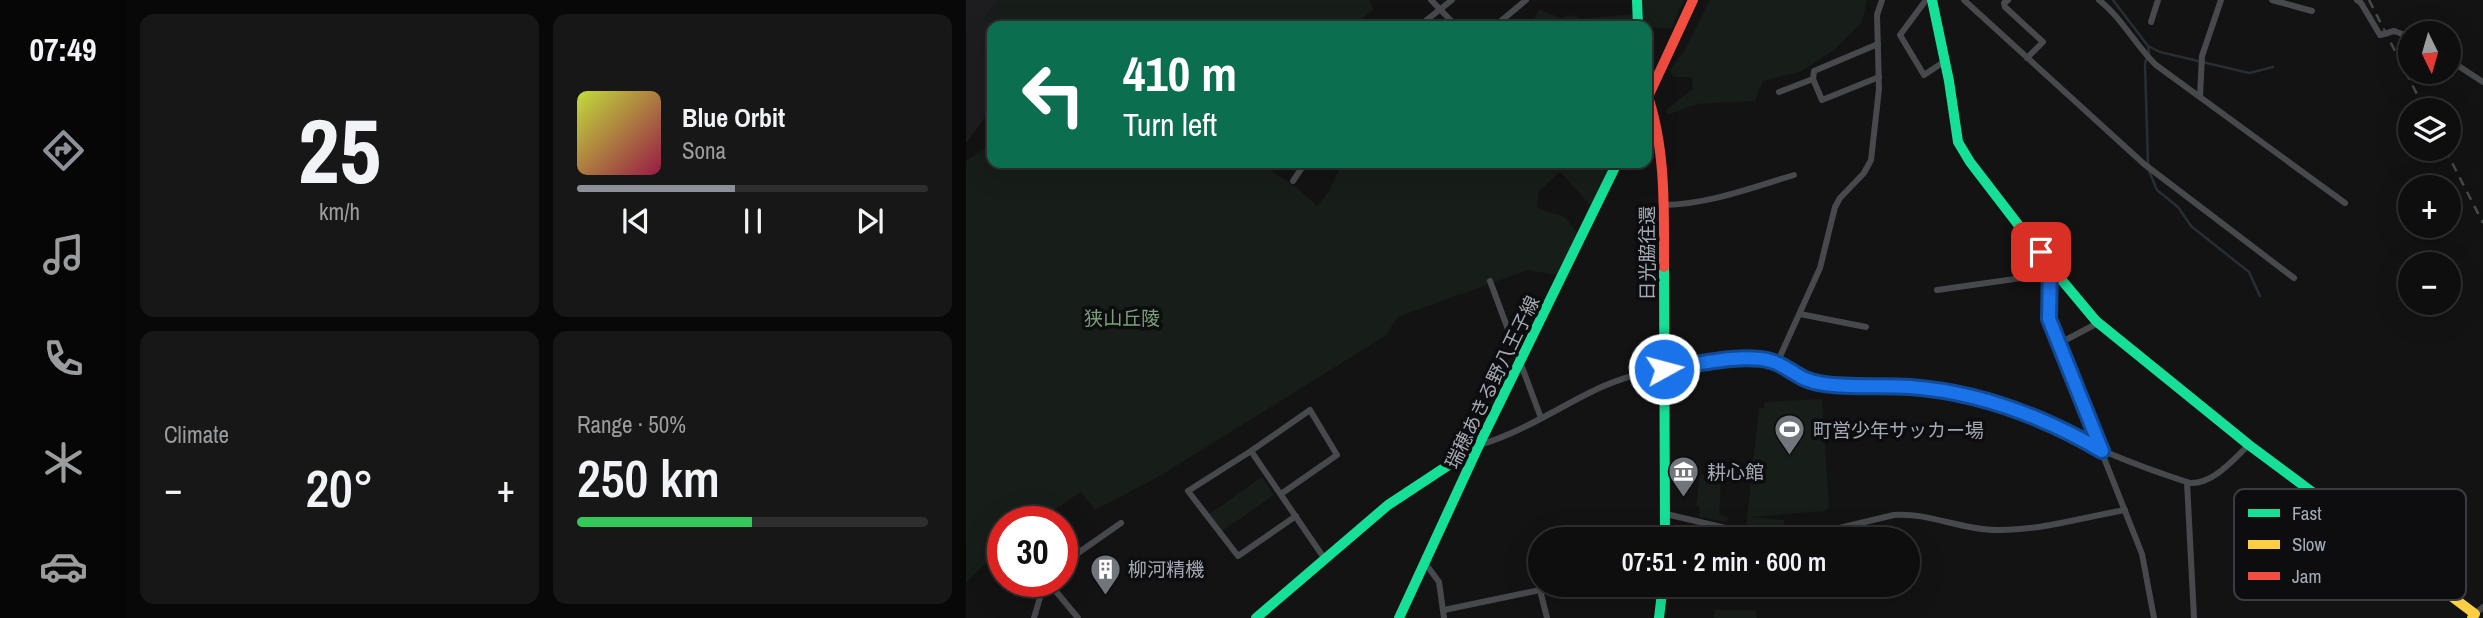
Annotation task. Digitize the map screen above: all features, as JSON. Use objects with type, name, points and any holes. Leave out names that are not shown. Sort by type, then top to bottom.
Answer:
[{"type":"street","points":[[1431,0],[1450,21]]},
{"type":"street","points":[[1426,21],[1452,0]]},
{"type":"street","points":[[1501,21],[1526,0]]},
{"type":"street","points":[[1637,0],[1638,21]]},
{"type":"street","points":[[1652,86],[1693,0]]},
{"type":"street","points":[[1777,363],[1820,268],[1835,207],[1864,173],[1871,160],[1880,89],[1877,15],[1882,0]]},
{"type":"street","points":[[1926,0],[1900,35],[1924,75],[1945,61]]},
{"type":"street","points":[[1932,0],[1958,142],[1970,162],[2041,252],[2050,270],[2098,323],[2249,445],[2308,489]]},
{"type":"street","points":[[1964,0],[2147,166],[2294,278]]},
{"type":"street","points":[[1971,6],[1979,0]]},
{"type":"street","points":[[2008,0],[2004,7],[2043,42],[2027,58]]},
{"type":"street","points":[[2099,0],[2126,26],[2147,57],[2345,203]]},
{"type":"street","points":[[2151,22],[2158,0]]},
{"type":"street","points":[[2200,96],[2202,62],[2221,0]]},
{"type":"street","points":[[2272,0],[2312,11]]},
{"type":"street","points":[[2357,0],[2380,35],[2398,32]]},
{"type":"street","points":[[1878,44],[1814,71],[1813,79],[1822,100],[1879,77]]},
{"type":"street","points":[[2461,68],[2483,82]]},
{"type":"street","points":[[1779,92],[1813,79]]},
{"type":"street","name":"日光脇往還","points":[[1652,109],[1660,155],[1664,205],[1665,527]]},
{"type":"street","points":[[1293,181],[1302,168]]},
{"type":"street","name":"瑞穂あきる野八王子線","points":[[1399,618],[1479,445],[1615,168]]},
{"type":"street","points":[[1664,205],[1701,202],[1728,196],[1794,175]]},
{"type":"street","points":[[1937,290],[2050,270]]},
{"type":"street","points":[[2050,270],[2049,319],[2126,510],[2144,562],[2154,618]]},
{"type":"street","points":[[1490,281],[1541,418]]},
{"type":"street","points":[[1800,314],[1866,327]]},
{"type":"street","points":[[2058,344],[2098,323]]},
{"type":"street","points":[[1256,618],[1388,505],[1479,445],[1493,441],[1605,386],[1664,369],[1744,359],[1766,360],[1777,363],[1807,382],[1910,387],[1964,395],[2039,419],[2102,451],[2187,482],[2204,482],[2249,445]]},
{"type":"street","points":[[1281,495],[1337,455],[1310,410],[1188,491],[1238,556],[1296,516]]},
{"type":"street","points":[[1251,451],[1324,558]]},
{"type":"street","points":[[2187,482],[2194,618]]},
{"type":"street","points":[[1844,527],[1906,514],[1965,527],[1997,530],[2026,528],[2126,510]]},
{"type":"street","points":[[1666,514],[1721,527]]},
{"type":"street","points":[[1078,553],[1121,523]]},
{"type":"street","points":[[1425,563],[1439,582],[1444,614],[1528,593]]},
{"type":"street","points":[[1034,618],[1040,597]]},
{"type":"street","points":[[1061,597],[1078,618]]},
{"type":"street","points":[[1542,597],[1547,618]]},
{"type":"street","points":[[1659,618],[1661,597]]},
{"type":"street","points":[[2458,600],[2476,613]]},
{"type":"shaded area","points":[[966,0],[1000,0],[984,18],[988,21],[987,115],[966,143]]},
{"type":"green space","points":[[1000,0],[1369,0],[1374,9],[1363,18],[1364,21],[988,21],[984,18]]},
{"type":"green space","points":[[1641,0],[1684,0],[1671,29],[1652,27],[1652,21],[1641,21]]},
{"type":"green space","points":[[1710,0],[1867,0],[1862,22],[1834,50],[1800,72],[1763,81],[1755,101],[1697,104],[1667,115],[1667,109],[1693,89],[1692,77],[1674,77],[1669,71],[1684,51]]},
{"type":"green space","points":[[1539,9],[1561,18],[1572,15],[1580,19],[1633,14],[1634,21],[1533,21]]},
{"type":"green space","name":"狭山丘陵","points":[[987,146],[987,168],[1274,168],[1272,171],[1317,206],[1329,191],[1340,168],[1609,168],[1592,207],[1560,172],[1539,191],[1537,208],[1565,217],[1580,237],[1561,276],[1528,270],[1398,317],[1385,336],[1160,476],[1095,510],[1081,492],[1060,506],[987,506],[987,562],[966,583],[966,161]]},
{"type":"green space","name":"町営少年サッカー場","points":[[1822,399],[1829,507],[1825,511],[1752,517],[1784,520],[1784,527],[1746,527],[1759,408],[1764,408],[1765,402]]},
{"type":"green space","points":[[1700,474],[1721,482],[1719,515],[1728,517],[1727,522],[1699,517],[1700,507],[1696,506]]},
{"type":"green space","points":[[1262,477],[1274,495],[1222,531],[1209,514]]},
{"type":"green space","points":[[1715,610],[1756,610],[1757,618],[1714,618]]},
{"type":"waterway","points":[[2113,0],[2148,46],[2149,53],[2145,63],[2148,164]]},
{"type":"waterway","points":[[2148,46],[2160,52],[2249,73],[2273,67]]},
{"type":"waterway","points":[[2149,171],[2157,190],[2178,207],[2191,226],[2249,272],[2260,296]]},
{"type":"railway","points":[[2369,0],[2419,98]]},
{"type":"railway","points":[[2451,161],[2483,223]]},
{"type":"traffic: fast","points":[[1637,0],[1638,21]]},
{"type":"traffic: fast","points":[[1932,0],[1949,81],[1958,142],[1970,162],[2096,321],[2249,445],[2308,489]]},
{"type":"traffic: fast","points":[[1399,618],[1479,445],[1615,168]]},
{"type":"traffic: fast","points":[[1664,267],[1665,527]]},
{"type":"traffic: fast","points":[[1256,618],[1388,505],[1479,445]]},
{"type":"traffic: fast","points":[[1659,618],[1661,597]]},
{"type":"traffic: slow","points":[[2456,600],[2475,614],[2472,618]]},
{"type":"traffic: jam","points":[[1652,88],[1693,0]]},
{"type":"traffic: jam","points":[[1652,112],[1661,157],[1664,267]]},
{"type":"place","name":"町営少年サッカー場","points":[[1790,457]]},
{"type":"place","name":"耕心館","points":[[1684,499]]},
{"type":"place","name":"柳河精機","points":[[1105,596]]},
{"type":"route","points":[[1664,369],[1744,359],[1766,360],[1777,363],[1807,382],[1910,387],[1964,395],[2039,419],[2102,451],[2049,319],[2050,266],[2041,252]]}]
